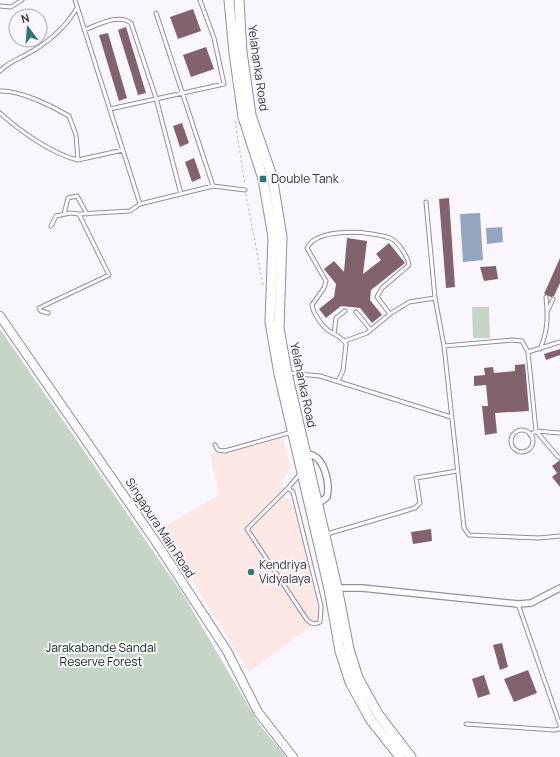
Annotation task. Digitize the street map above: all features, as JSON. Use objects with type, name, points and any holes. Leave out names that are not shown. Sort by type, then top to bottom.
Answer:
[{"type":"main road","name":"Yelahanka Road","points":[[230,0],[234,53],[243,117],[263,179],[273,237],[270,322],[306,454],[325,535],[340,651],[350,682],[370,719],[400,757]]},
{"type":"main road","name":"Yelahanka Road","points":[[239,0],[242,52],[251,115],[272,176],[282,236],[280,328],[283,374],[292,432],[301,472],[358,678],[378,714],[411,757]]},
{"type":"street","name":"Singapura Main Road","points":[[0,316],[158,545],[227,651],[258,712],[293,757]]},
{"type":"street","points":[[306,454],[320,461],[327,478],[329,491],[327,497],[318,504]]},
{"type":"street","points":[[333,588],[362,588],[518,604],[531,603],[560,588]]},
{"type":"lane","points":[[0,6],[10,8],[22,0]]},
{"type":"lane","points":[[75,0],[140,204]]},
{"type":"lane","points":[[110,109],[224,84],[214,38],[200,0]]},
{"type":"lane","points":[[0,71],[9,62],[28,54],[53,38],[65,27],[77,8]]},
{"type":"lane","points":[[156,13],[213,186]]},
{"type":"lane","points":[[84,30],[114,20],[123,19],[131,23],[156,98],[181,194]]},
{"type":"lane","points":[[0,91],[33,98],[54,107],[69,116],[76,135],[78,160]]},
{"type":"lane","points":[[0,113],[31,137],[70,158],[78,160],[123,150]]},
{"type":"lane","points":[[51,226],[56,216],[64,214],[130,211],[140,204],[213,186],[245,190]]},
{"type":"lane","points":[[64,214],[68,198],[77,196],[87,214]]},
{"type":"lane","points":[[426,202],[435,298],[444,346],[464,528],[469,535],[539,538],[560,536]]},
{"type":"lane","points":[[48,313],[41,311],[39,308],[109,275],[79,214]]},
{"type":"lane","points":[[345,341],[324,327],[312,309],[312,305],[324,288],[326,281],[307,248],[313,239],[317,237],[359,232],[395,240],[410,265],[378,293],[380,302],[390,314]]},
{"type":"lane","points":[[540,350],[545,338],[548,324],[546,297]]},
{"type":"lane","points":[[345,341],[371,330],[390,314],[409,302],[435,298]]},
{"type":"lane","points":[[547,311],[553,299]]},
{"type":"lane","points":[[334,334],[336,318],[344,312]]},
{"type":"lane","points":[[356,312],[371,330]]},
{"type":"lane","points":[[444,346],[512,340],[522,341],[528,352],[536,431],[558,457],[560,457]]},
{"type":"lane","points":[[338,381],[343,371],[345,341]]},
{"type":"lane","points":[[528,352],[540,350],[560,342]]},
{"type":"lane","points":[[283,374],[320,376],[451,417]]},
{"type":"lane","points":[[524,430],[530,434],[533,441],[528,450],[521,452],[513,447],[511,440],[517,431],[524,430]]},
{"type":"lane","points":[[530,434],[536,431],[560,433]]},
{"type":"lane","points":[[214,445],[218,450],[225,451],[292,432]]},
{"type":"lane","points":[[325,535],[414,508],[420,503],[416,478],[458,471]]},
{"type":"lane","points":[[288,488],[293,492],[321,606],[320,622],[316,624],[311,624],[307,620],[247,530],[288,488],[301,472]]},
{"type":"lane","points":[[466,724],[554,730],[559,729],[560,726],[518,604]]},
{"type":"path","points":[[235,117],[245,190],[264,291]]},
{"type":"shaded area","name":"Kendriya Vidyalaya","points":[[282,434],[291,467],[281,482],[285,496],[302,513],[325,615],[249,672],[160,529],[219,495],[210,455]]},
{"type":"green space","points":[[472,307],[489,307],[490,338],[473,338]]},
{"type":"green space","name":"Jarakabande Sandal Reserve Forest","points":[[0,329],[184,596],[259,724],[286,757],[0,757]]},
{"type":"water","points":[[480,213],[483,260],[463,262],[460,214]]},
{"type":"water","points":[[502,227],[503,242],[487,244],[486,228]]},
{"type":"building","points":[[193,9],[201,31],[178,39],[170,17]]},
{"type":"building","points":[[126,27],[146,93],[138,95],[118,30]]},
{"type":"building","points":[[108,33],[127,98],[119,101],[99,35]]},
{"type":"building","points":[[206,47],[214,69],[191,77],[183,55]]},
{"type":"building","points":[[182,123],[189,143],[180,147],[173,126]]},
{"type":"building","points":[[194,158],[201,178],[192,182],[185,162]]},
{"type":"building","points":[[449,198],[455,287],[446,288],[439,199]]},
{"type":"building","points":[[347,238],[367,241],[363,274],[381,260],[376,254],[389,243],[405,263],[371,290],[370,300],[382,315],[372,323],[360,308],[341,306],[326,318],[319,309],[334,297],[336,284],[324,269],[334,261],[344,272]]},
{"type":"building","points":[[560,258],[560,283],[554,296],[551,297],[544,294]]},
{"type":"building","points":[[496,266],[498,279],[484,281],[480,267]]},
{"type":"building","points":[[560,349],[560,355],[546,360],[544,354]]},
{"type":"building","points":[[525,364],[529,411],[495,413],[497,433],[485,435],[482,406],[488,406],[486,385],[474,386],[474,376],[485,375],[484,368],[493,367],[494,373],[515,371],[515,365]]},
{"type":"building","points":[[560,460],[560,487],[552,477],[557,473],[552,466]]},
{"type":"building","points":[[431,529],[432,541],[413,544],[411,532]]},
{"type":"building","points":[[502,643],[508,667],[500,670],[493,645]]},
{"type":"building","points":[[528,670],[537,693],[514,702],[504,679]]},
{"type":"building","points":[[484,675],[490,694],[478,698],[472,679]]},
{"type":"place","name":"Double Tank","points":[[263,179]]},
{"type":"place","name":"Kendriya Vidyalaya","points":[[251,572]]}]
